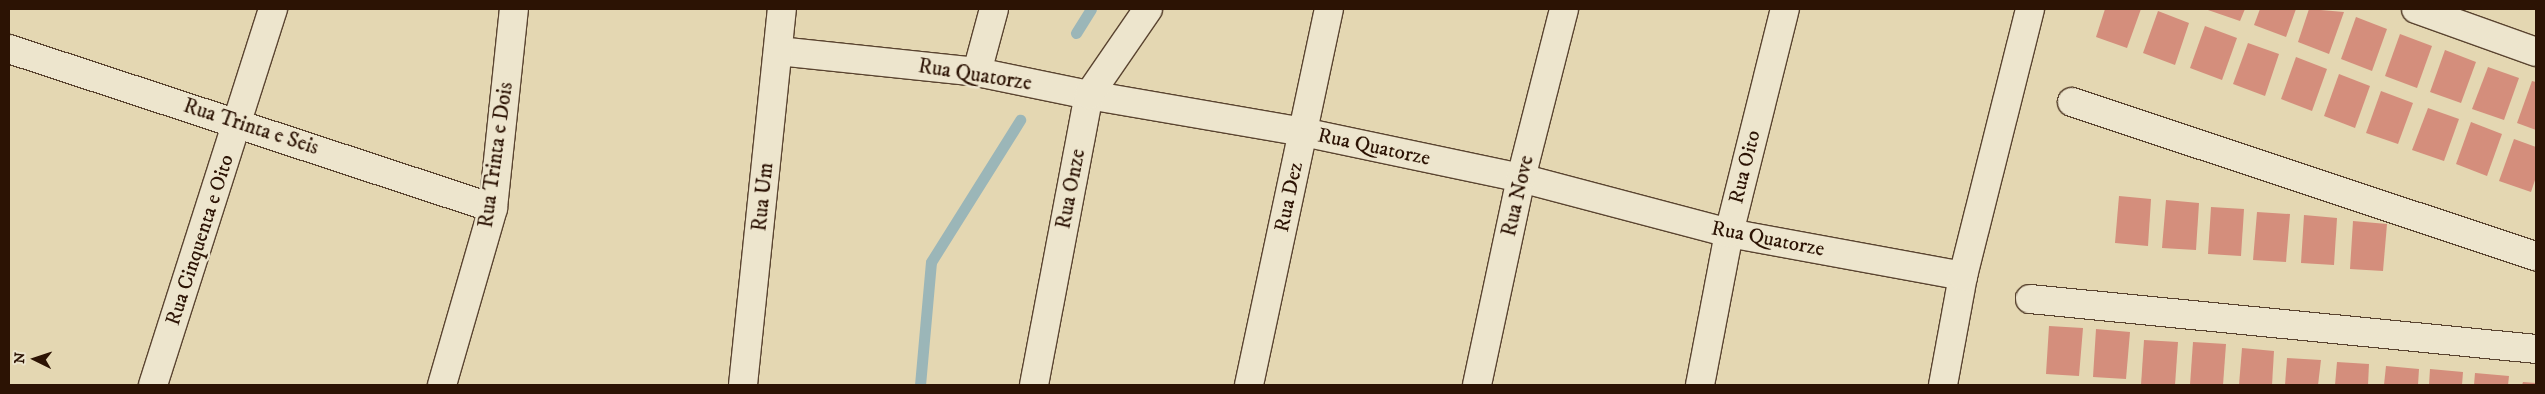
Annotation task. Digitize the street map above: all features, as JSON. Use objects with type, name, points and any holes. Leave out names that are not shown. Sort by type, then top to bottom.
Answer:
[{"type":"street","name":"Rua Cinquenta e Oito","points":[[153,385],[273,9]]},
{"type":"street","name":"Rua Trinta e Dois","points":[[442,385],[493,208],[514,9]]},
{"type":"street","name":"Rua Um","points":[[743,385],[782,9]]},
{"type":"street","points":[[977,72],[994,9]]},
{"type":"street","name":"Rua Onze","points":[[1034,385],[1090,95],[1148,9]]},
{"type":"street","name":"Rua Dez","points":[[1249,385],[1330,9]]},
{"type":"street","name":"Rua Nove","points":[[1477,385],[1522,178],[1564,9]]},
{"type":"street","name":"Rua Oito","points":[[1700,385],[1729,233],[1785,9]]},
{"type":"street","points":[[1943,385],[1963,276],[2030,9]]},
{"type":"street","points":[[2416,9],[2536,52]]},
{"type":"street","name":"Rua Trinta e Seis","points":[[9,49],[238,122],[493,208]]},
{"type":"street","name":"Rua Quatorze","points":[[778,51],[977,72],[1090,95],[1303,132],[1522,178],[1729,233],[1963,276]]},
{"type":"street","points":[[2072,102],[2536,256]]},
{"type":"street","points":[[2030,299],[2536,349]]},
{"type":"building","points":[[2105,9],[2141,9],[2127,48],[2096,37]]},
{"type":"building","points":[[2205,9],[2245,9],[2240,21]]},
{"type":"building","points":[[2260,9],[2296,9],[2286,37],[2254,25]]},
{"type":"building","points":[[2309,9],[2344,12],[2329,54],[2298,42]]},
{"type":"building","points":[[2158,11],[2189,23],[2175,65],[2143,53]]},
{"type":"building","points":[[2356,17],[2387,29],[2372,71],[2341,59]]},
{"type":"building","points":[[2205,26],[2237,38],[2222,80],[2190,68]]},
{"type":"building","points":[[2400,34],[2432,46],[2417,88],[2385,76]]},
{"type":"building","points":[[2248,43],[2279,54],[2265,96],[2233,84]]},
{"type":"building","points":[[2445,50],[2476,62],[2461,103],[2430,92]]},
{"type":"building","points":[[2296,57],[2327,69],[2312,111],[2281,99]]},
{"type":"building","points":[[2488,67],[2519,78],[2504,120],[2472,109]]},
{"type":"building","points":[[2339,74],[2370,86],[2355,128],[2324,116]]},
{"type":"building","points":[[2532,81],[2536,82],[2536,130],[2517,123]]},
{"type":"building","points":[[2381,91],[2413,103],[2398,144],[2366,133]]},
{"type":"building","points":[[2428,108],[2459,119],[2444,161],[2412,150]]},
{"type":"building","points":[[2471,122],[2502,134],[2487,176],[2456,164]]},
{"type":"building","points":[[2514,139],[2536,147],[2536,177],[2531,192],[2499,181]]},
{"type":"building","points":[[2119,196],[2151,199],[2148,246],[2115,243]]},
{"type":"building","points":[[2166,200],[2199,203],[2196,250],[2162,248]]},
{"type":"building","points":[[2211,207],[2244,209],[2241,256],[2208,254]]},
{"type":"building","points":[[2257,212],[2290,214],[2286,262],[2253,260]]},
{"type":"building","points":[[2304,215],[2337,218],[2334,265],[2301,263]]},
{"type":"building","points":[[2353,221],[2387,224],[2383,271],[2350,269]]},
{"type":"building","points":[[2049,326],[2083,328],[2079,376],[2046,374]]},
{"type":"building","points":[[2096,329],[2130,332],[2126,379],[2093,377]]},
{"type":"building","points":[[2144,340],[2178,342],[2175,385],[2141,385]]},
{"type":"building","points":[[2193,342],[2226,344],[2223,385],[2190,385]]},
{"type":"building","points":[[2242,348],[2274,351],[2272,385],[2239,385]]},
{"type":"building","points":[[2287,358],[2321,360],[2318,385],[2285,385]]},
{"type":"building","points":[[2337,362],[2369,364],[2368,385],[2335,385]]},
{"type":"building","points":[[2386,366],[2419,369],[2418,385],[2384,385]]},
{"type":"building","points":[[2430,369],[2463,372],[2462,385],[2429,385]]},
{"type":"building","points":[[2475,373],[2509,376],[2508,385],[2474,385]]},
{"type":"building","points":[[2523,382],[2536,383],[2536,385],[2522,385]]},
{"type":"waterway","points":[[1076,33],[1091,9]]},
{"type":"waterway","points":[[920,385],[931,262],[1020,120]]}]
